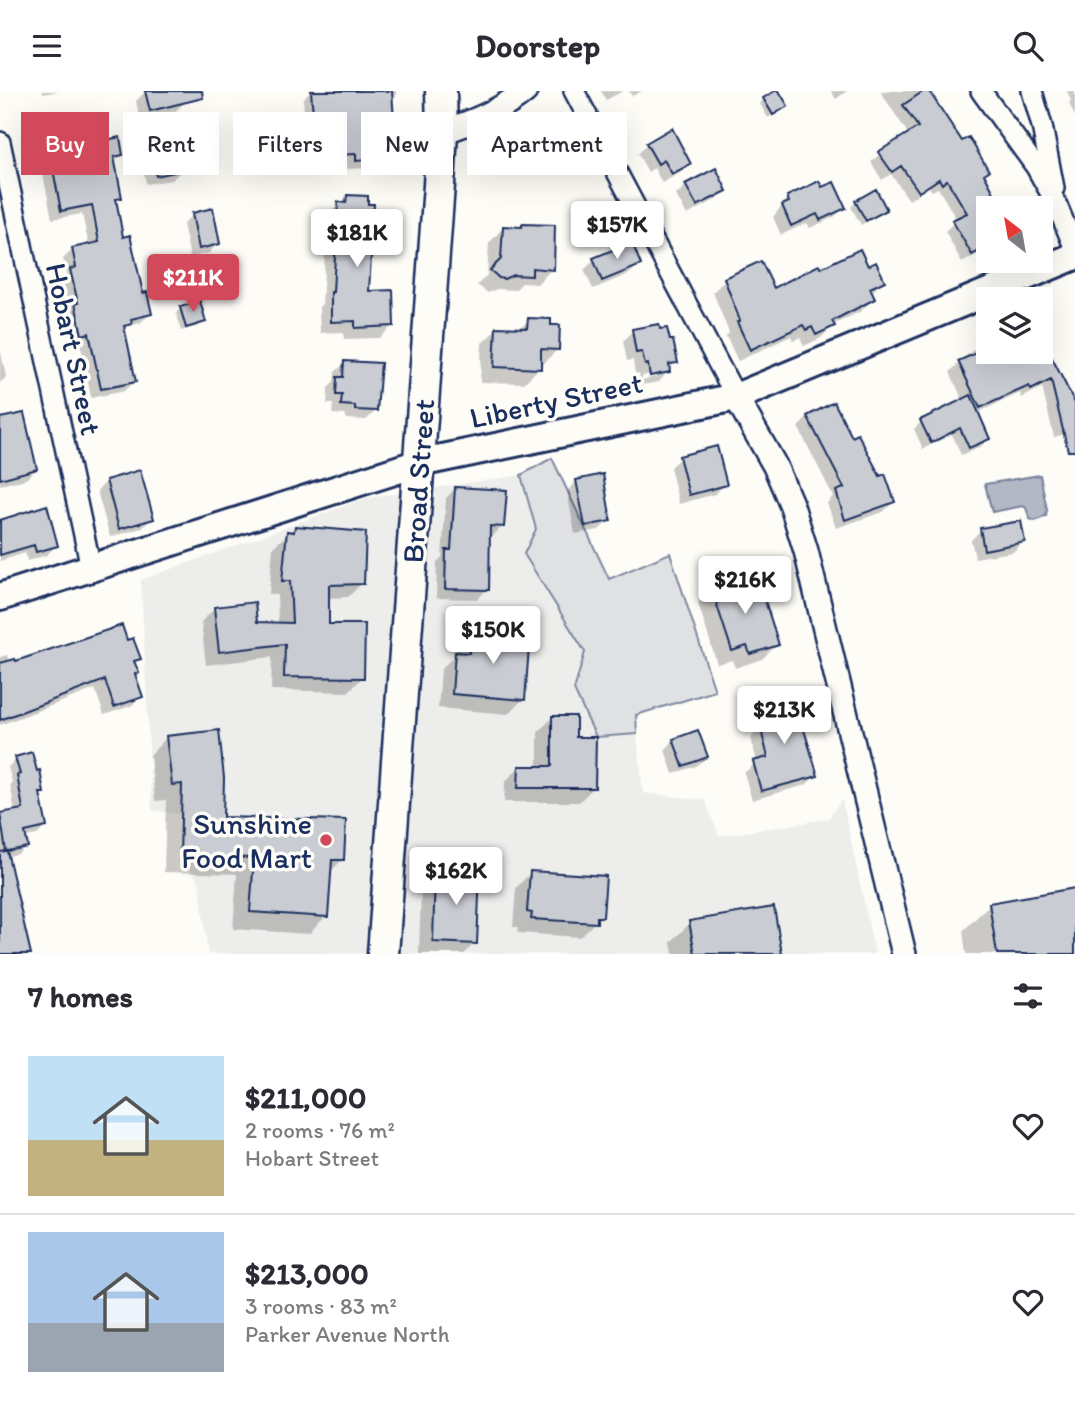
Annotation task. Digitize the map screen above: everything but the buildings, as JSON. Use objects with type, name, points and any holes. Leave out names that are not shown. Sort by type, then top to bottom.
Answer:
[{"type":"main road","name":"Broad Street","points":[[441,91],[442,112]]},
{"type":"main road","name":"Broad Street","points":[[383,954],[439,175]]},
{"type":"main road","name":"Liberty Street","points":[[0,597],[419,463],[736,397],[1075,256]]},
{"type":"street","points":[[453,128],[482,119],[507,106],[525,91]]},
{"type":"street","points":[[574,91],[775,466],[792,506],[806,551],[904,954]]},
{"type":"street","points":[[981,91],[1029,156],[1056,203],[1075,249]]},
{"type":"street","points":[[1032,91],[1056,203]]},
{"type":"street","name":"Hobart Street","points":[[0,142],[90,568]]},
{"type":"shaded area","points":[[552,458],[609,579],[670,553],[715,691],[636,715],[637,734],[596,737],[574,690],[585,652],[524,554],[536,529],[521,475]]},
{"type":"shaded area","points":[[521,475],[536,529],[524,554],[585,652],[574,691],[596,736],[637,734],[643,793],[705,800],[719,836],[828,819],[842,799],[875,954],[208,954],[199,881],[180,856],[181,815],[152,810],[141,580],[366,498]]},
{"type":"shaded area","points":[[1040,475],[1046,516],[1035,521],[1030,519],[1023,506],[992,512],[985,484]]},
{"type":"place","name":"Sunshine Food Mart","points":[[326,840]]}]
